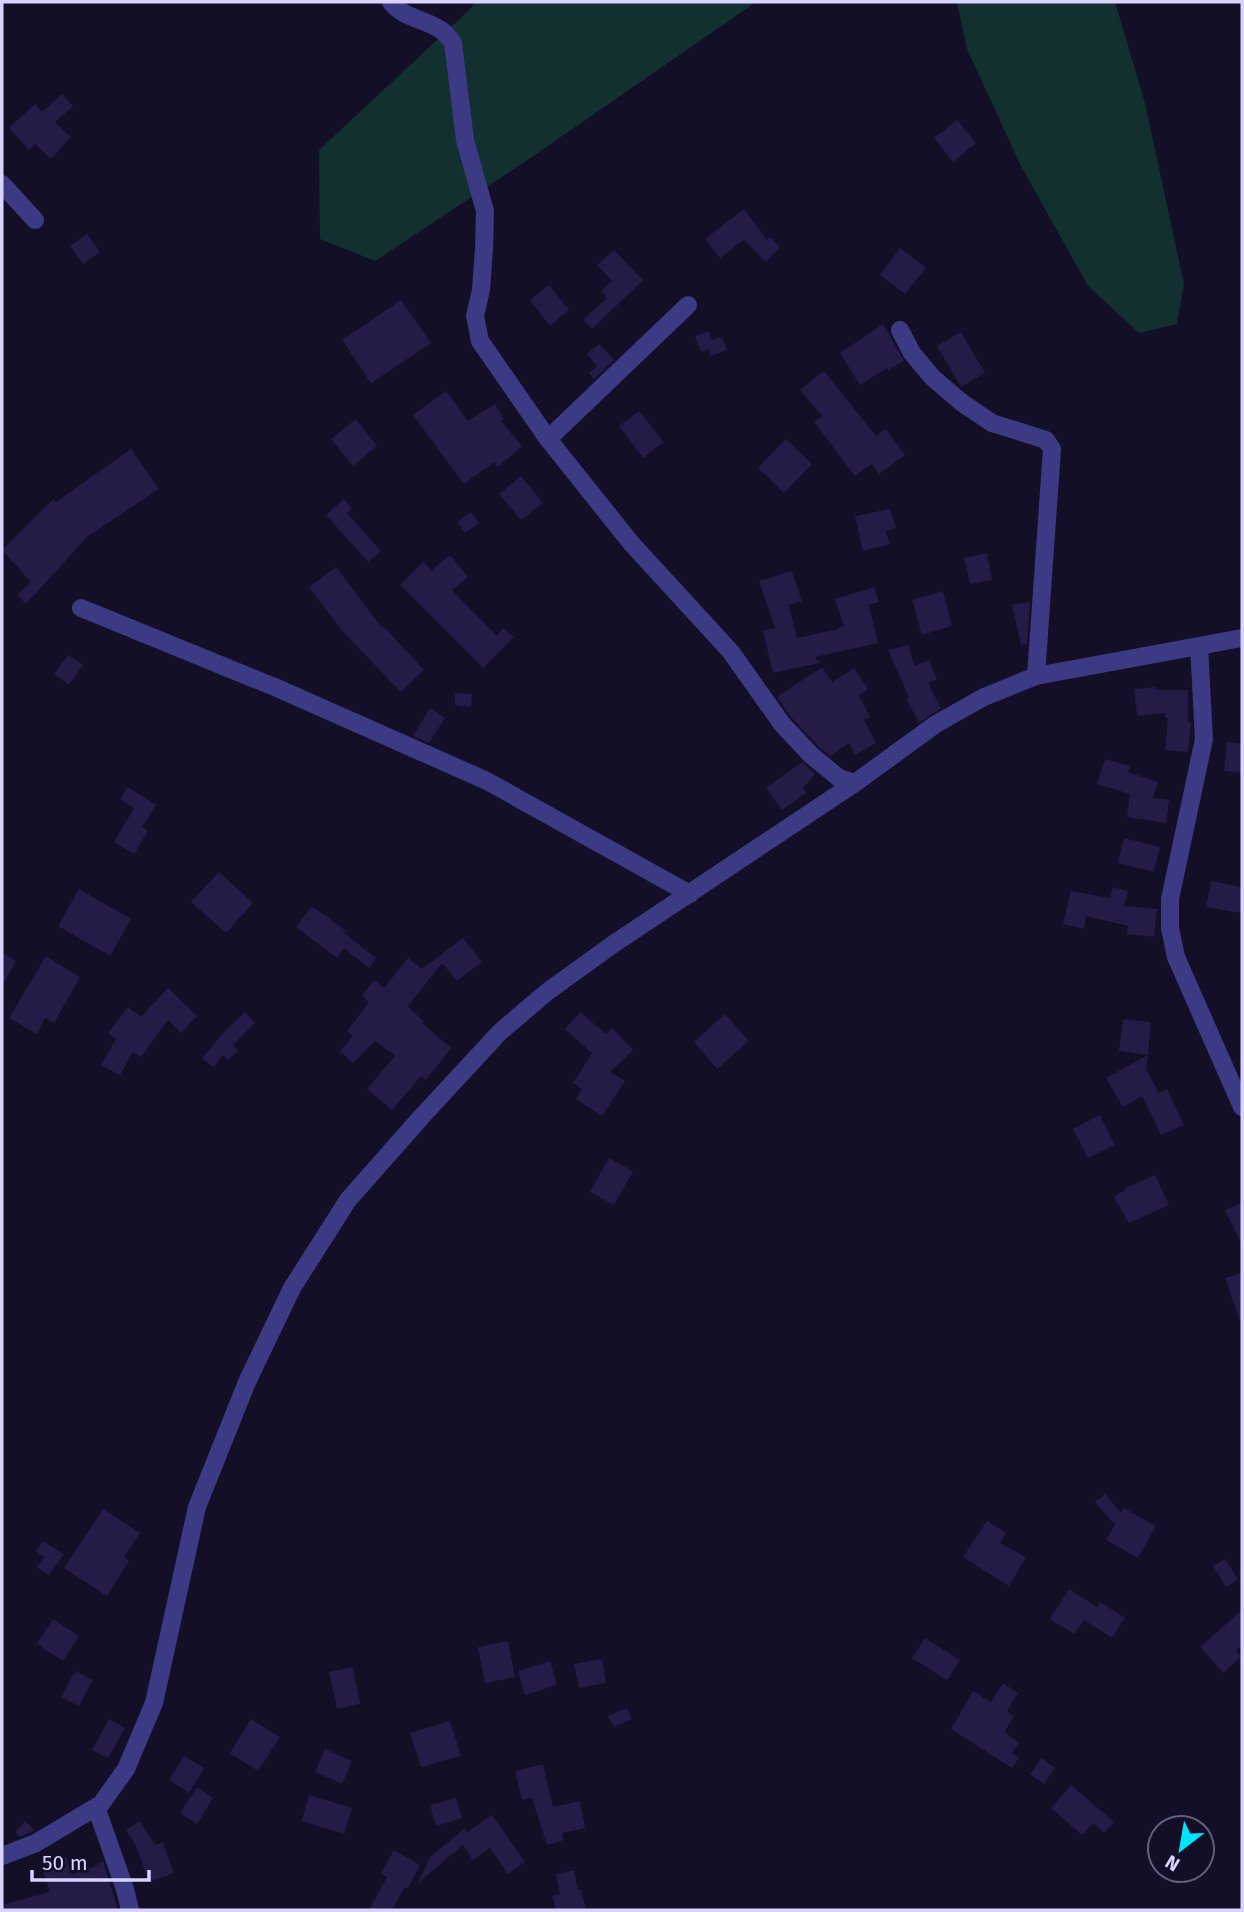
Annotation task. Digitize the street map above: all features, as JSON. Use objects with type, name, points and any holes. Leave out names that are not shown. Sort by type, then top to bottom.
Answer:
[{"type":"street","points":[[391,2],[414,18],[444,31],[453,43],[465,140],[485,211],[481,290],[475,316],[480,341],[548,439],[631,543],[731,652],[782,724],[811,755],[839,778],[855,783]]},
{"type":"street","points":[[2,184],[36,220]]},
{"type":"street","points":[[548,439],[688,305]]},
{"type":"street","points":[[901,330],[912,353],[932,377],[961,402],[992,423],[1046,440],[1052,449],[1037,676]]},
{"type":"street","points":[[81,608],[277,688],[486,781],[690,894]]},
{"type":"street","points":[[2,1856],[36,1843],[101,1804],[126,1769],[154,1703],[197,1507],[247,1382],[292,1288],[348,1200],[500,1032],[547,992],[855,783],[936,724],[984,696],[1037,676],[1242,638]]},
{"type":"street","points":[[1199,646],[1205,738],[1170,899],[1170,928],[1176,957],[1242,1107]]},
{"type":"street","points":[[96,1807],[130,1910]]},
{"type":"green space","points":[[476,2],[756,2],[529,159],[375,261],[320,239],[319,150]]},
{"type":"green space","points":[[957,2],[1115,2],[1145,103],[1184,284],[1177,324],[1139,333],[1088,286],[1021,166],[967,49]]},
{"type":"building","points":[[62,94],[73,106],[55,122],[71,137],[51,159],[35,144],[29,150],[9,128],[35,104],[42,112]]},
{"type":"building","points":[[957,120],[976,143],[953,162],[934,138]]},
{"type":"building","points":[[744,209],[767,240],[770,237],[780,247],[766,262],[744,240],[720,258],[705,239]]},
{"type":"building","points":[[87,234],[100,252],[83,264],[70,246]]},
{"type":"building","points":[[900,248],[926,268],[905,294],[880,275]]},
{"type":"building","points":[[614,250],[643,280],[592,329],[583,320],[607,298],[601,291],[612,281],[597,265]]},
{"type":"building","points":[[549,285],[569,310],[550,326],[530,300]]},
{"type":"building","points":[[401,300],[431,343],[371,383],[342,340]]},
{"type":"building","points":[[883,324],[904,361],[860,385],[840,353]]},
{"type":"building","points":[[709,331],[712,340],[722,337],[727,350],[711,356],[708,349],[701,352],[695,336]]},
{"type":"building","points":[[961,332],[985,373],[961,387],[937,346]]},
{"type":"building","points":[[599,344],[614,360],[594,379],[589,373],[597,366],[587,354]]},
{"type":"building","points":[[824,371],[876,436],[886,429],[905,455],[879,474],[872,464],[855,476],[814,422],[822,416],[800,390]]},
{"type":"building","points":[[446,391],[468,421],[495,404],[504,419],[501,421],[522,446],[498,467],[494,462],[464,484],[413,415]]},
{"type":"building","points":[[639,411],[664,442],[643,458],[619,426]]},
{"type":"building","points":[[356,419],[377,446],[353,466],[331,439]]},
{"type":"building","points":[[786,439],[812,464],[784,493],[758,468]]},
{"type":"building","points":[[131,449],[159,489],[87,537],[26,604],[17,595],[31,582],[2,550],[53,499],[56,502]]},
{"type":"building","points":[[521,476],[543,503],[521,520],[499,494]]},
{"type":"building","points":[[344,499],[352,509],[347,513],[381,551],[368,562],[326,515]]},
{"type":"building","points":[[890,509],[896,528],[886,531],[890,544],[863,551],[855,516]]},
{"type":"building","points":[[471,512],[479,523],[465,533],[457,522]]},
{"type":"building","points":[[987,553],[992,580],[970,584],[964,558]]},
{"type":"building","points":[[450,555],[468,577],[452,590],[497,636],[503,628],[514,637],[483,668],[400,585],[423,562],[432,570]]},
{"type":"building","points":[[336,567],[382,628],[384,627],[424,670],[401,692],[344,633],[309,587]]},
{"type":"building","points":[[792,571],[802,601],[789,605],[797,638],[844,626],[835,599],[874,587],[879,602],[869,605],[878,643],[815,657],[819,663],[773,673],[763,631],[775,628],[759,581]]},
{"type":"building","points":[[943,591],[952,626],[922,635],[912,600]]},
{"type":"building","points":[[1030,602],[1027,644],[1021,645],[1012,605]]},
{"type":"building","points":[[909,645],[914,666],[929,660],[937,679],[928,683],[941,708],[919,723],[906,698],[909,697],[888,650]]},
{"type":"building","points":[[68,655],[83,665],[69,685],[54,674]]},
{"type":"building","points":[[822,667],[832,682],[854,668],[868,689],[859,695],[870,717],[864,720],[876,743],[855,755],[849,743],[830,756],[791,717],[777,697]]},
{"type":"building","points":[[1156,687],[1157,690],[1188,690],[1188,722],[1191,722],[1188,752],[1165,750],[1168,718],[1165,718],[1165,713],[1137,716],[1134,689]]},
{"type":"building","points":[[455,693],[472,694],[471,707],[455,705]]},
{"type":"building","points":[[430,708],[445,718],[429,743],[413,736]]},
{"type":"building","points":[[1227,742],[1242,744],[1242,773],[1224,771]]},
{"type":"building","points":[[1105,759],[1130,766],[1128,772],[1158,782],[1153,798],[1169,800],[1166,823],[1127,817],[1130,794],[1097,784]]},
{"type":"building","points":[[802,762],[815,774],[803,788],[806,793],[782,810],[766,788]]},
{"type":"building","points":[[128,787],[156,805],[142,827],[148,831],[134,854],[114,842],[134,808],[120,799]]},
{"type":"building","points":[[1124,838],[1160,847],[1154,872],[1118,863]]},
{"type":"building","points":[[219,872],[253,903],[226,933],[191,902]]},
{"type":"building","points":[[1211,881],[1242,887],[1242,913],[1206,907]]},
{"type":"building","points":[[1112,887],[1128,891],[1124,906],[1157,909],[1154,937],[1127,934],[1128,926],[1086,916],[1084,929],[1063,924],[1071,891],[1110,898]]},
{"type":"building","points":[[79,889],[131,919],[110,956],[58,926]]},
{"type":"building","points":[[312,906],[376,958],[369,968],[344,948],[337,958],[296,927]]},
{"type":"building","points":[[463,938],[482,962],[457,981],[442,963],[408,1006],[424,1022],[422,1023],[451,1048],[426,1080],[421,1076],[392,1110],[367,1089],[395,1056],[375,1041],[353,1063],[340,1051],[353,1036],[347,1031],[369,1002],[362,996],[374,980],[384,988],[408,958],[422,969]]},
{"type":"building","points":[[2,953],[16,961],[2,986]]},
{"type":"building","points":[[46,956],[80,977],[54,1023],[45,1018],[37,1034],[9,1018]]},
{"type":"building","points":[[168,988],[197,1016],[181,1033],[168,1020],[141,1057],[133,1052],[120,1075],[101,1065],[116,1039],[108,1033],[128,1007],[141,1017]]},
{"type":"building","points":[[245,1012],[255,1023],[233,1045],[238,1051],[228,1060],[223,1055],[213,1067],[202,1058]]},
{"type":"building","points":[[580,1012],[606,1034],[612,1028],[633,1050],[610,1072],[625,1081],[602,1116],[576,1099],[582,1089],[573,1083],[592,1053],[565,1029]]},
{"type":"building","points":[[725,1014],[749,1041],[717,1069],[694,1042]]},
{"type":"building","points":[[1123,1019],[1151,1022],[1148,1055],[1119,1051]]},
{"type":"building","points":[[1148,1055],[1146,1069],[1159,1093],[1167,1089],[1184,1125],[1161,1135],[1142,1096],[1123,1107],[1106,1078]]},
{"type":"building","points":[[1100,1115],[1115,1145],[1088,1158],[1073,1129]]},
{"type":"building","points":[[609,1158],[633,1171],[614,1205],[590,1192]]},
{"type":"building","points":[[1155,1175],[1169,1205],[1129,1223],[1114,1197],[1125,1188]]},
{"type":"building","points":[[1242,1202],[1242,1245],[1225,1210]]},
{"type":"building","points":[[1242,1273],[1242,1321],[1240,1321],[1225,1278]]},
{"type":"building","points":[[1105,1494],[1121,1513],[1124,1508],[1156,1526],[1138,1558],[1106,1540],[1115,1525],[1095,1502]]},
{"type":"building","points":[[103,1509],[140,1533],[124,1557],[129,1561],[107,1596],[64,1568]]},
{"type":"building","points":[[987,1521],[1006,1533],[1000,1543],[1026,1557],[1009,1586],[963,1557]]},
{"type":"building","points":[[43,1541],[64,1554],[49,1575],[37,1567],[44,1557],[36,1551]]},
{"type":"building","points":[[1225,1559],[1238,1579],[1226,1587],[1213,1566]]},
{"type":"building","points":[[1069,1589],[1097,1607],[1100,1602],[1125,1618],[1112,1638],[1084,1620],[1074,1634],[1050,1619]]},
{"type":"building","points":[[1242,1610],[1242,1645],[1236,1651],[1241,1657],[1223,1673],[1200,1647]]},
{"type":"building","points":[[53,1619],[79,1636],[63,1661],[37,1644]]},
{"type":"building","points":[[925,1638],[960,1660],[947,1680],[912,1658]]},
{"type":"building","points":[[508,1641],[515,1677],[485,1683],[478,1647]]},
{"type":"building","points":[[602,1659],[606,1683],[579,1688],[574,1664]]},
{"type":"building","points":[[550,1661],[557,1685],[525,1695],[518,1671]]},
{"type":"building","points":[[353,1667],[360,1704],[337,1709],[329,1672]]},
{"type":"building","points":[[75,1671],[93,1680],[79,1706],[61,1697]]},
{"type":"building","points":[[1003,1683],[1018,1693],[1007,1711],[1014,1716],[1005,1732],[1019,1743],[1012,1753],[1019,1758],[1012,1768],[951,1729],[973,1691],[991,1702]]},
{"type":"building","points":[[627,1708],[632,1719],[614,1727],[608,1716]]},
{"type":"building","points":[[109,1719],[125,1728],[108,1758],[92,1750]]},
{"type":"building","points":[[251,1719],[280,1737],[258,1771],[230,1753]]},
{"type":"building","points":[[450,1721],[461,1756],[421,1767],[410,1733]]},
{"type":"building","points":[[325,1749],[352,1761],[342,1784],[315,1772]]},
{"type":"building","points":[[184,1756],[204,1768],[189,1793],[169,1780]]},
{"type":"building","points":[[1041,1758],[1055,1768],[1044,1784],[1030,1774]]},
{"type":"building","points":[[543,1764],[553,1807],[580,1801],[585,1828],[562,1833],[564,1840],[547,1845],[532,1798],[522,1800],[515,1771]]},
{"type":"building","points":[[1071,1785],[1114,1822],[1104,1833],[1093,1823],[1082,1835],[1051,1808]]},
{"type":"building","points":[[197,1787],[213,1798],[197,1824],[180,1813]]},
{"type":"building","points":[[309,1795],[352,1808],[344,1834],[302,1821]]},
{"type":"building","points":[[456,1798],[462,1818],[436,1826],[430,1805]]},
{"type":"building","points":[[492,1815],[525,1862],[508,1874],[490,1848],[473,1860],[463,1845],[418,1883],[430,1857],[465,1828],[466,1833]]},
{"type":"building","points":[[25,1821],[35,1830],[20,1837],[15,1832]]},
{"type":"building","points":[[140,1821],[155,1845],[163,1842],[174,1873],[149,1882],[136,1846],[126,1830]]},
{"type":"building","points":[[394,1850],[420,1865],[392,1910],[369,1910],[387,1877],[381,1873]]},
{"type":"building","points":[[66,1857],[72,1874],[103,1861],[118,1910],[2,1910],[2,1905],[50,1892],[41,1865]]},
{"type":"building","points":[[574,1870],[586,1910],[556,1910],[552,1896],[560,1894],[556,1874]]}]
